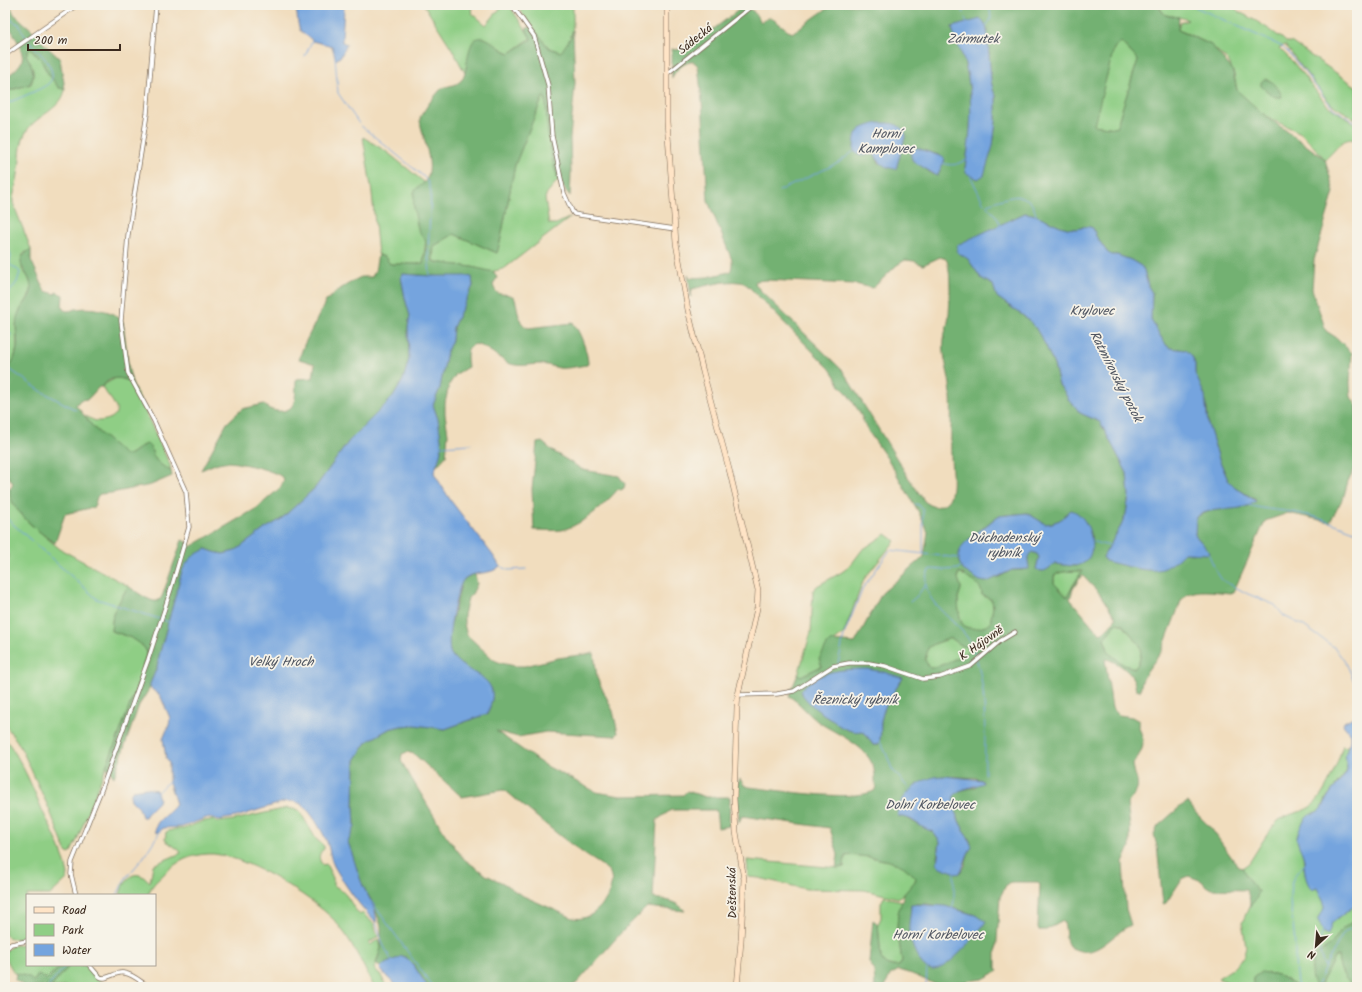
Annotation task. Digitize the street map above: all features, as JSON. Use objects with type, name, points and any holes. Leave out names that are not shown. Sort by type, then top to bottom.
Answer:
[{"type":"main road","name":"Deštenská","points":[[666,5],[668,73],[667,122],[676,243],[688,310],[730,473],[758,590],[757,608],[738,695],[734,799],[736,832],[744,879],[742,941],[737,987]]},
{"type":"street","points":[[5,55],[77,5]]},
{"type":"street","points":[[76,894],[71,874],[72,862],[102,788],[148,660],[171,589],[189,526],[186,492],[154,421],[128,373],[121,321],[128,235],[146,114],[156,5]]},
{"type":"street","points":[[512,5],[534,36],[548,84],[552,136],[564,193],[574,214],[675,229]]},
{"type":"street","name":"Sádecká","points":[[668,73],[753,5]]},
{"type":"street","name":"K Hájovně","points":[[738,695],[777,694],[794,691],[833,666],[849,663],[869,663],[885,666],[923,680],[940,677],[971,666],[995,645],[1014,632]]},
{"type":"street","points":[[5,950],[11,944],[26,941]]},
{"type":"street","points":[[90,966],[101,977],[107,978],[115,973],[123,972],[132,975],[149,987]]},
{"type":"green space","points":[[5,5],[10,5],[14,14],[60,59],[65,89],[59,88],[47,72],[41,60],[30,48],[26,55],[33,73],[30,84],[5,92],[5,79],[20,65],[22,60],[22,52],[11,30],[5,24]]},
{"type":"green space","points":[[424,5],[473,5],[471,10],[473,12],[472,13],[486,25],[503,5],[509,5],[531,38],[510,53],[501,49],[485,38],[473,42],[465,73],[452,49]]},
{"type":"green space","points":[[516,5],[573,5],[573,24],[570,39],[563,51],[559,52],[549,48]]},
{"type":"green space","points":[[832,5],[1069,5],[1082,7],[1107,5],[1157,5],[1165,15],[1179,17],[1178,30],[1211,45],[1232,69],[1237,90],[1240,93],[1262,113],[1325,159],[1334,192],[1314,260],[1312,289],[1326,331],[1337,338],[1352,353],[1350,383],[1351,397],[1357,406],[1357,465],[1348,481],[1344,496],[1330,522],[1288,513],[1265,521],[1233,593],[1197,591],[1185,596],[1181,601],[1162,651],[1147,671],[1142,681],[1140,691],[1136,690],[1134,680],[1127,671],[1120,665],[1105,659],[1112,708],[1119,715],[1132,717],[1139,721],[1139,727],[1143,740],[1141,752],[1133,764],[1138,784],[1136,792],[1127,804],[1130,826],[1130,847],[1123,863],[1126,909],[1131,925],[1106,943],[1092,950],[1085,952],[1072,948],[1067,943],[1063,921],[1046,930],[1039,930],[1040,884],[1038,882],[1008,883],[1000,897],[996,954],[996,968],[998,971],[983,979],[937,985],[899,970],[890,975],[885,987],[875,987],[874,970],[869,962],[873,920],[878,924],[882,960],[888,965],[899,966],[902,961],[897,928],[898,913],[904,894],[916,878],[906,868],[899,864],[866,857],[845,856],[844,867],[836,868],[838,855],[830,828],[742,816],[739,822],[737,785],[740,779],[744,785],[749,787],[813,794],[849,795],[863,794],[874,791],[876,785],[874,768],[863,751],[817,721],[789,696],[798,674],[801,676],[822,666],[819,659],[831,641],[855,643],[882,593],[924,557],[928,532],[918,511],[889,461],[866,428],[860,413],[847,393],[840,386],[830,369],[750,288],[741,282],[722,283],[692,289],[691,297],[688,274],[690,278],[708,277],[729,272],[731,270],[732,260],[708,201],[702,101],[698,66],[694,62],[684,64],[675,73],[672,79],[672,49],[676,50],[691,46],[744,6],[753,11],[761,22],[770,17],[792,33]],"holes":[[[967,24],[987,29],[991,80],[996,96],[996,121],[993,146],[965,168],[971,116],[970,90],[965,64],[952,27]],[[1121,42],[1138,60],[1116,128],[1094,125],[1114,48]],[[906,134],[896,169],[879,163],[874,154]],[[917,148],[939,155],[943,162],[939,173],[933,175],[922,166]],[[1025,213],[1037,216],[1067,228],[1077,229],[1087,226],[1093,228],[1096,236],[1107,252],[1111,255],[1117,255],[1131,260],[1141,266],[1144,270],[1148,286],[1152,293],[1151,320],[1165,344],[1170,348],[1186,350],[1192,356],[1195,364],[1195,373],[1207,409],[1208,424],[1219,459],[1228,480],[1235,487],[1256,500],[1246,507],[1212,510],[1196,517],[1195,535],[1208,550],[1193,554],[1184,553],[1175,562],[1103,557],[1121,526],[1126,514],[1129,496],[1127,473],[1100,422],[1080,413],[1069,401],[1059,385],[1054,365],[1046,346],[1035,327],[1025,317],[997,297],[993,285],[981,278],[968,259],[1000,225]],[[940,257],[946,259],[949,271],[949,308],[948,322],[944,335],[944,357],[951,394],[952,484],[949,500],[940,506],[934,507],[925,502],[908,477],[843,371],[759,289],[755,283],[756,281],[765,280],[855,284],[873,288],[897,265],[905,260],[914,261],[923,265]],[[1071,510],[1074,511],[1091,535],[1092,545],[1077,566],[1054,564],[1048,569],[1036,569],[1039,557],[1037,554],[1032,552],[1028,557],[1029,565],[1023,570],[1012,570],[999,577],[980,581],[963,570],[959,562],[972,536],[998,516],[1027,513],[1045,524],[1060,520]],[[1082,571],[1067,597],[1054,583],[1054,576],[1063,572]],[[958,574],[963,574],[977,584],[982,595],[992,600],[993,607],[990,624],[979,628],[968,628],[964,626],[960,618],[958,607],[958,598],[961,589]],[[1082,575],[1099,593],[1116,618],[1113,623],[1101,634],[1070,599],[1073,589]],[[1117,623],[1123,625],[1141,648],[1141,654],[1137,666],[1135,668],[1124,665],[1109,653],[1104,638]],[[951,638],[969,650],[956,659],[938,666],[929,667],[925,660],[928,648],[934,644]],[[903,678],[888,701],[883,712],[878,745],[873,745],[865,733],[861,731],[852,731],[839,726],[819,711],[801,691]],[[944,776],[976,778],[982,780],[975,787],[959,791],[954,796],[954,807],[956,813],[971,842],[965,866],[959,874],[937,858],[940,842],[933,832],[897,812],[909,791],[920,783]],[[911,904],[928,904],[957,909],[975,915],[984,925],[972,939],[909,936]]]},
{"type":"green space","points":[[1158,5],[1232,5],[1241,14],[1261,24],[1286,42],[1291,42],[1357,87],[1357,120],[1331,104],[1285,45],[1279,48],[1293,62],[1327,105],[1357,125],[1357,141],[1352,139],[1343,142],[1325,159],[1301,133],[1273,120],[1262,113],[1239,93],[1229,62],[1211,45],[1178,30],[1180,23],[1188,20],[1165,15]]},
{"type":"green space","points":[[531,26],[549,48],[561,52],[571,37],[573,30],[575,83],[570,138],[570,196],[559,180],[553,163],[548,130],[546,100],[543,97],[515,165],[497,253],[454,234],[434,246],[432,259],[436,262],[494,272],[497,278],[493,284],[494,289],[498,293],[514,297],[521,322],[528,328],[573,323],[583,342],[587,354],[588,364],[569,368],[559,368],[541,364],[515,365],[508,363],[476,344],[470,347],[467,354],[468,367],[456,374],[449,385],[445,403],[448,434],[446,456],[436,467],[439,459],[438,419],[433,405],[440,388],[447,351],[452,340],[453,327],[473,286],[472,278],[403,274],[401,277],[410,316],[408,327],[409,359],[403,380],[393,397],[349,441],[315,488],[280,520],[266,528],[235,551],[223,554],[206,549],[182,571],[157,667],[150,684],[150,688],[139,705],[114,777],[106,766],[139,680],[147,652],[136,641],[111,631],[113,613],[128,586],[142,596],[154,601],[159,600],[163,595],[182,540],[189,543],[189,547],[192,546],[257,508],[281,487],[284,479],[280,476],[266,470],[247,465],[222,462],[201,470],[227,423],[242,409],[264,404],[271,410],[284,411],[289,409],[294,401],[296,379],[313,378],[315,364],[299,359],[304,345],[326,301],[337,291],[353,281],[361,277],[372,277],[375,271],[378,255],[385,257],[390,264],[423,263],[426,242],[419,233],[415,216],[414,196],[417,188],[426,180],[429,172],[429,162],[420,117],[441,89],[457,84],[462,80],[470,49],[474,40],[478,38],[486,39],[510,53],[531,39],[526,29]]},
{"type":"green space","points":[[1121,42],[1138,60],[1116,128],[1093,125],[1114,48]]},
{"type":"green space","points":[[30,48],[41,60],[47,72],[59,88],[65,89],[60,101],[32,124],[23,138],[19,172],[13,203],[31,249],[23,254],[22,269],[28,277],[32,288],[28,298],[19,312],[16,325],[17,348],[14,359],[5,376],[5,92],[31,84],[33,69],[26,55]]},
{"type":"green space","points":[[1265,79],[1276,85],[1282,97],[1273,96],[1261,86],[1261,82]]},
{"type":"green space","points":[[543,97],[546,100],[554,161],[559,179],[547,193],[545,198],[549,224],[556,224],[571,217],[505,268],[499,270],[490,272],[472,267],[433,261],[434,246],[454,234],[497,253],[515,165]]},
{"type":"green space","points":[[363,137],[387,152],[424,182],[424,184],[414,192],[414,208],[426,239],[423,263],[421,264],[390,264],[385,257],[378,255],[372,193]]},
{"type":"green space","points":[[31,249],[31,260],[45,291],[55,294],[56,292],[63,295],[62,307],[64,310],[69,311],[90,308],[100,310],[114,314],[123,322],[132,383],[120,378],[109,380],[102,387],[99,387],[88,399],[80,400],[76,405],[94,428],[125,455],[131,454],[147,444],[151,448],[155,459],[171,471],[172,476],[151,485],[100,494],[97,497],[94,507],[65,514],[55,543],[34,527],[13,504],[10,496],[10,489],[13,483],[5,472],[4,379],[16,352],[17,317],[31,291],[30,282],[22,267],[21,259],[24,254]]},
{"type":"green space","points":[[116,378],[123,378],[132,383],[170,465],[171,471],[158,462],[153,456],[151,448],[143,445],[129,455],[125,456],[94,428],[83,415],[92,420],[98,421],[112,418],[114,416],[116,413],[115,406],[102,387]]},
{"type":"green space","points":[[542,442],[554,452],[583,470],[619,476],[625,484],[624,488],[621,490],[618,489],[593,514],[577,524],[562,530],[534,530],[532,489],[537,443]]},
{"type":"green space","points":[[5,487],[10,488],[12,501],[15,507],[29,523],[60,549],[128,586],[113,613],[111,631],[136,641],[147,652],[139,680],[117,740],[77,840],[69,854],[66,852],[50,811],[23,752],[5,725],[5,565],[9,556],[5,553]]},
{"type":"green space","points":[[886,534],[895,541],[864,579],[844,633],[836,640],[831,641],[820,662],[822,666],[801,676],[798,675],[811,632],[813,590],[850,566],[862,550]]},
{"type":"green space","points":[[1082,571],[1067,597],[1054,583],[1054,576],[1057,574],[1063,572]]},
{"type":"green space","points":[[475,574],[477,584],[472,594],[468,598],[464,615],[464,624],[467,635],[494,660],[515,666],[525,666],[558,658],[594,653],[597,678],[613,711],[618,733],[615,736],[546,732],[518,737],[496,731],[541,763],[596,792],[621,796],[683,795],[687,791],[706,797],[730,797],[729,826],[718,828],[716,810],[671,810],[657,820],[653,898],[675,903],[685,911],[647,907],[619,935],[577,983],[571,987],[428,987],[413,964],[405,957],[402,956],[381,966],[376,964],[381,948],[381,926],[374,905],[361,883],[348,842],[355,826],[355,760],[368,741],[389,729],[415,725],[445,729],[487,714],[492,701],[492,692],[488,684],[482,678],[457,662],[449,649],[449,632],[462,581]],"holes":[[[407,752],[414,754],[462,797],[503,790],[506,791],[563,838],[605,868],[610,873],[612,883],[607,897],[601,906],[593,914],[587,917],[573,918],[521,895],[503,883],[486,875],[464,859],[445,834],[401,761],[402,754]]]},
{"type":"green space","points":[[958,574],[964,575],[974,581],[979,586],[982,595],[992,600],[993,607],[990,624],[979,628],[968,628],[962,623],[958,607],[958,598],[961,589]]},
{"type":"green space","points":[[1117,623],[1123,625],[1140,645],[1140,659],[1135,668],[1124,665],[1109,653],[1104,638]]},
{"type":"green space","points":[[951,638],[969,650],[956,659],[938,666],[929,667],[925,660],[928,648],[934,644]]},
{"type":"green space","points":[[5,738],[17,756],[31,783],[58,843],[68,875],[67,879],[51,894],[26,894],[26,938],[13,939],[5,935]]},
{"type":"green space","points":[[1350,744],[1345,757],[1347,770],[1345,774],[1327,797],[1322,808],[1311,814],[1298,843],[1303,853],[1304,869],[1317,887],[1325,905],[1324,910],[1318,920],[1332,923],[1357,904],[1357,918],[1341,930],[1327,948],[1313,956],[1320,986],[1334,958],[1338,956],[1343,974],[1355,987],[1298,987],[1278,975],[1261,972],[1253,978],[1253,987],[1241,987],[1219,979],[1218,978],[1232,969],[1243,958],[1246,946],[1242,923],[1249,907],[1259,891],[1249,881],[1242,868],[1249,863],[1267,834],[1279,820],[1306,809],[1316,802],[1326,788],[1338,761],[1343,745],[1345,747]]},
{"type":"green space","points":[[1188,802],[1196,813],[1211,828],[1239,867],[1243,868],[1249,881],[1259,891],[1256,900],[1249,907],[1250,903],[1246,890],[1211,889],[1202,881],[1189,876],[1182,879],[1166,903],[1163,904],[1157,846],[1154,835],[1158,826],[1181,806]]},
{"type":"green space","points":[[287,808],[299,810],[316,839],[324,846],[320,859],[323,865],[326,864],[333,878],[333,885],[339,888],[346,895],[360,915],[362,913],[374,924],[378,937],[369,943],[370,945],[379,939],[381,948],[374,969],[380,974],[387,987],[374,987],[346,935],[324,910],[293,888],[274,877],[237,860],[221,855],[207,854],[190,857],[166,872],[153,885],[148,894],[120,894],[125,883],[130,877],[138,875],[145,877],[150,882],[153,865],[181,853],[165,840],[166,832],[175,829],[183,829],[203,821],[213,820],[219,822]]},
{"type":"green space","points":[[853,855],[880,859],[901,865],[916,878],[909,890],[898,898],[864,890],[806,889],[759,878],[748,877],[747,860],[839,868],[844,867],[845,856]]},
{"type":"green space","points":[[884,897],[902,901],[898,913],[897,928],[902,961],[897,967],[885,964],[881,959],[878,924],[881,918],[881,903]]},
{"type":"green space","points":[[1357,918],[1357,986],[1355,987],[1345,978],[1341,970],[1338,956],[1334,958],[1320,986],[1314,985],[1311,975],[1313,956],[1327,948],[1341,930]]},
{"type":"green space","points":[[26,943],[26,966],[61,966],[47,979],[37,976],[34,981],[32,981],[29,977],[14,973],[5,957],[5,952],[11,946]]},
{"type":"green space","points":[[61,966],[69,966],[51,987],[26,987],[15,980],[16,973],[29,977],[33,981],[38,975],[47,979]]},
{"type":"green space","points":[[69,966],[87,966],[101,981],[94,987],[51,987]]},
{"type":"green space","points":[[1261,972],[1278,975],[1298,987],[1253,987],[1253,978]]},
{"type":"water","points":[[300,5],[344,5],[342,42],[347,44],[341,56],[336,60],[332,46],[312,41],[300,30],[296,10]]},
{"type":"water","name":"Zármutek","points":[[980,19],[987,29],[991,80],[996,96],[996,121],[993,146],[984,175],[978,179],[966,173],[965,168],[971,116],[970,90],[965,64],[952,27]]},
{"type":"water","name":"Horní Kamplovec","points":[[878,123],[897,125],[906,134],[896,169],[883,165],[874,154],[860,156],[854,151],[855,138],[859,131],[866,126]]},
{"type":"water","points":[[917,148],[943,157],[945,160],[937,176],[913,161],[911,157],[911,149]]},
{"type":"water","name":"Krylovec","points":[[1025,213],[1038,216],[1062,227],[1078,229],[1087,226],[1093,228],[1096,236],[1107,252],[1111,255],[1117,255],[1131,260],[1141,266],[1144,270],[1148,286],[1152,293],[1151,320],[1165,344],[1170,348],[1186,350],[1192,356],[1195,364],[1195,373],[1205,396],[1208,424],[1219,459],[1228,480],[1235,487],[1256,501],[1242,508],[1211,511],[1196,517],[1195,535],[1208,550],[1209,554],[1184,553],[1169,566],[1158,570],[1139,569],[1105,561],[1103,557],[1121,526],[1126,514],[1129,496],[1127,473],[1100,422],[1080,413],[1069,401],[1059,385],[1054,365],[1046,346],[1035,327],[1025,317],[997,297],[993,285],[981,278],[968,259],[957,252],[957,245]]},
{"type":"water","name":"Velký Hroch","points":[[403,274],[472,277],[473,286],[453,327],[452,340],[447,351],[440,388],[433,405],[438,419],[442,446],[434,472],[451,501],[500,566],[491,571],[475,574],[465,578],[462,582],[454,607],[449,640],[451,654],[458,662],[488,683],[492,691],[492,701],[487,714],[445,729],[415,725],[389,729],[368,741],[355,760],[355,827],[348,842],[361,881],[375,911],[376,923],[358,903],[343,881],[334,866],[327,842],[320,828],[308,810],[299,803],[284,802],[236,817],[219,820],[206,818],[182,827],[164,828],[156,833],[157,824],[176,804],[169,782],[169,763],[166,758],[163,739],[169,725],[170,718],[160,695],[150,688],[150,684],[157,667],[182,571],[189,560],[206,549],[223,554],[235,551],[266,528],[280,520],[315,488],[349,441],[393,397],[403,380],[409,359],[408,327],[410,316],[401,277]]},
{"type":"water","name":"Důchodenský rybník","points":[[1071,510],[1078,513],[1083,519],[1091,536],[1091,552],[1088,559],[1082,564],[1072,566],[1054,564],[1050,568],[1041,571],[1036,569],[1039,557],[1037,554],[1032,552],[1028,558],[1029,569],[1012,570],[987,582],[980,581],[963,570],[959,562],[959,553],[962,546],[998,516],[1027,513],[1045,524],[1060,520]]},
{"type":"water","name":"Řeznický rybník","points":[[849,669],[867,669],[884,672],[903,678],[888,701],[883,712],[878,745],[873,745],[865,733],[861,731],[852,731],[839,726],[815,708],[800,691],[815,679],[831,672]]},
{"type":"water","points":[[1357,715],[1357,904],[1332,923],[1328,935],[1324,933],[1318,920],[1324,903],[1317,887],[1312,889],[1306,880],[1304,860],[1297,837],[1300,827],[1306,818],[1324,806],[1326,799],[1346,773],[1346,752],[1350,741],[1350,735],[1343,725],[1344,722]]},
{"type":"water","name":"Dolní Korbelovec","points":[[944,776],[982,780],[983,783],[959,791],[954,796],[954,809],[972,847],[959,874],[940,867],[937,863],[940,842],[933,832],[910,819],[898,816],[898,811],[903,799],[917,784],[928,779]]},
{"type":"water","points":[[146,788],[156,790],[159,798],[158,802],[145,817],[142,817],[139,808],[131,800],[130,795],[133,790]]},
{"type":"water","name":"Horní Korbelovec","points":[[911,904],[945,906],[975,915],[986,921],[977,934],[954,958],[939,969],[933,970],[929,969],[921,962],[910,937],[909,929]]},
{"type":"water","points":[[402,956],[413,964],[428,987],[398,987],[380,969],[381,966]]},
{"type":"waterway","name":"Ratmírovský potok","points":[[960,5],[964,13]]},
{"type":"waterway","points":[[1191,5],[1281,46],[1289,53],[1333,108],[1357,123]]},
{"type":"waterway","points":[[5,6],[12,21],[19,24],[26,37],[50,67],[52,74],[50,82],[45,86],[8,103],[5,102]]},
{"type":"waterway","points":[[962,7],[987,7],[990,10],[991,19],[986,27]]},
{"type":"waterway","points":[[287,10],[296,10]]},
{"type":"waterway","points":[[5,19],[10,17]]},
{"type":"waterway","name":"Ratmírovský potok","points":[[965,18],[967,25]]},
{"type":"waterway","points":[[305,56],[312,41]]},
{"type":"waterway","points":[[335,56],[338,93],[360,125],[423,176],[428,182],[431,192],[428,252],[430,276]]},
{"type":"waterway","points":[[902,147],[913,150]]},
{"type":"waterway","points":[[779,191],[838,163],[854,151]]},
{"type":"waterway","points":[[943,163],[952,165],[966,160]]},
{"type":"waterway","name":"Ratmírovský potok","points":[[970,175],[983,202],[996,216],[1001,226]]},
{"type":"waterway","points":[[987,204],[1010,197],[1024,197],[1033,207],[1036,216]]},
{"type":"waterway","points":[[5,238],[11,256],[9,264],[20,272],[17,282],[5,298]]},
{"type":"waterway","points":[[5,332],[11,334],[5,344]]},
{"type":"waterway","points":[[5,366],[41,391],[76,410]]},
{"type":"waterway","points":[[442,446],[471,444]]},
{"type":"waterway","points":[[915,504],[919,505],[923,510],[923,553]]},
{"type":"waterway","points":[[1249,505],[1305,515],[1328,521],[1357,532]]},
{"type":"waterway","points":[[5,517],[97,599],[169,622]]},
{"type":"waterway","points":[[1090,541],[1110,545]]},
{"type":"waterway","points":[[838,664],[844,635],[863,588],[890,550],[959,558]]},
{"type":"waterway","name":"Ratmírovský potok","points":[[1208,553],[1222,580],[1248,594],[1275,605],[1284,616],[1304,626],[1335,648],[1347,665],[1357,688]]},
{"type":"waterway","points":[[500,566],[508,570],[526,569]]},
{"type":"waterway","points":[[961,566],[958,569],[929,570],[926,581],[927,591],[932,600],[965,634],[970,642],[976,658],[983,690],[985,774]]},
{"type":"waterway","points":[[910,602],[917,596],[926,584]]},
{"type":"waterway","points":[[879,740],[892,769],[911,791]]},
{"type":"waterway","points":[[157,793],[169,782]]},
{"type":"waterway","points":[[118,894],[125,879],[143,858],[161,830]]},
{"type":"waterway","points":[[1298,987],[1290,895],[1294,877],[1304,865]]},
{"type":"waterway","points":[[952,909],[954,901],[954,870]]},
{"type":"waterway","points":[[371,901],[433,987]]},
{"type":"waterway","points":[[376,923],[383,944],[392,962]]},
{"type":"waterway","points":[[1325,966],[1343,934],[1357,923]]},
{"type":"waterway","name":"Ratmírovský potok","points":[[1316,987],[1325,967],[1321,957],[1320,948],[1320,940],[1323,930]]},
{"type":"waterway","points":[[48,987],[65,966]]},
{"type":"waterway","points":[[926,987],[927,968]]}]
